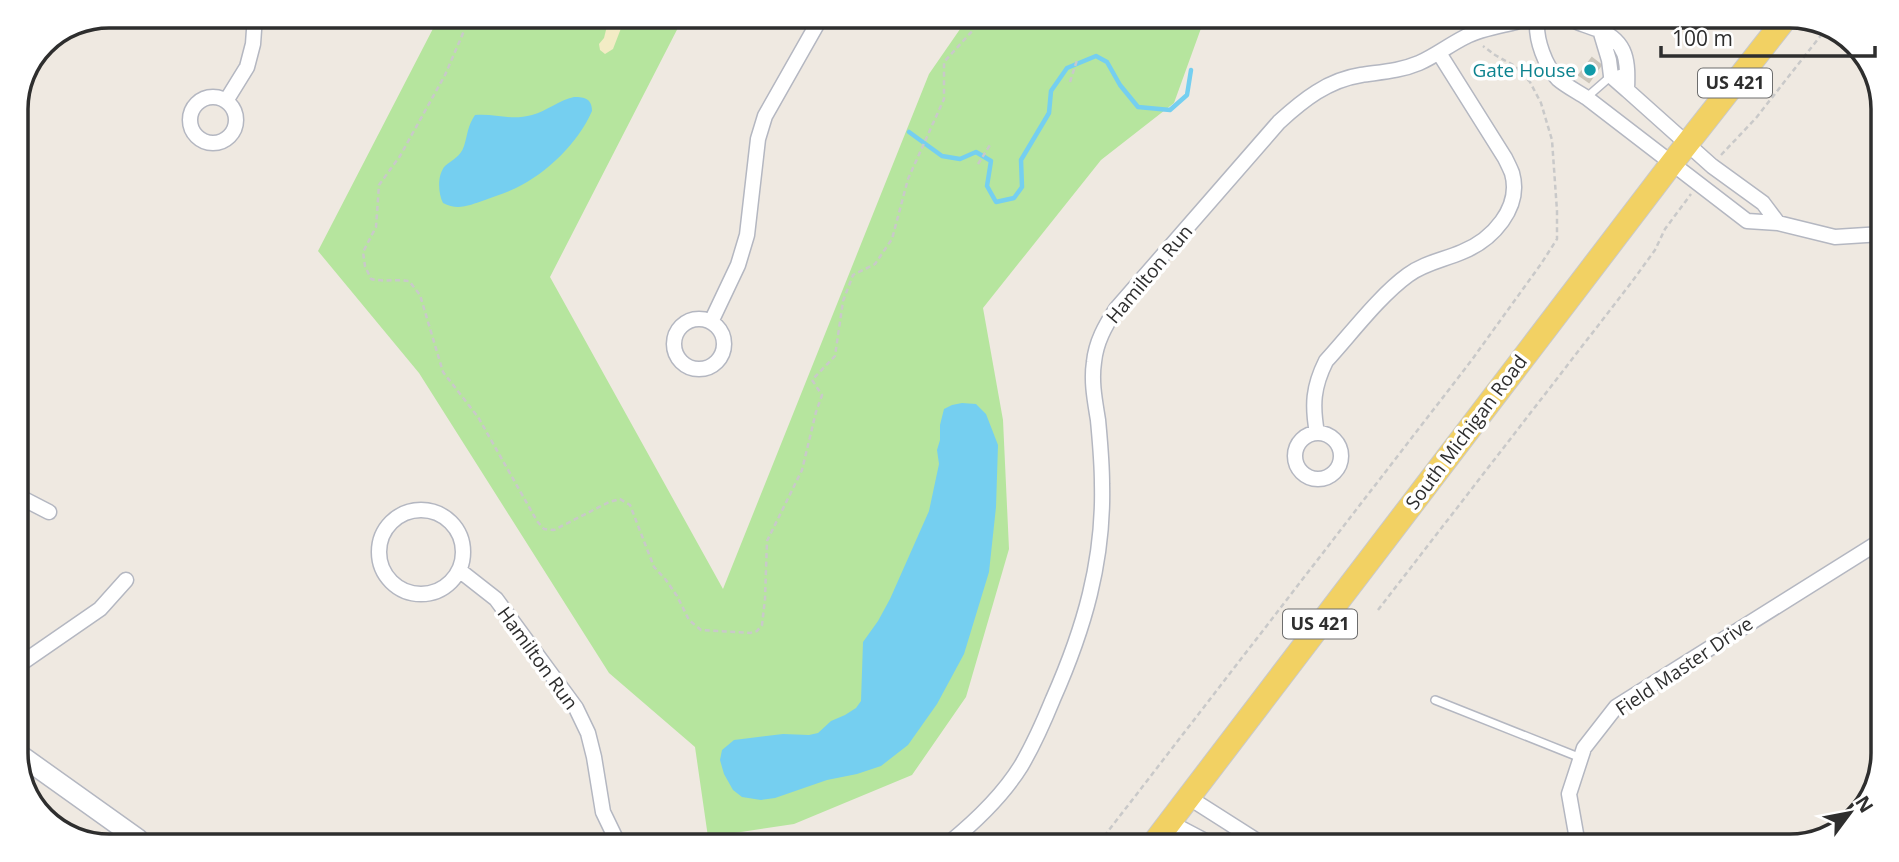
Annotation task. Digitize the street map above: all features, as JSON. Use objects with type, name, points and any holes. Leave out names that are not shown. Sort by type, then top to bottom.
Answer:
[{"type":"main road","name":"South Michigan Road","points":[[1160,834],[1778,28]]},
{"type":"street","points":[[226,101],[247,67],[254,28]]},
{"type":"street","points":[[711,322],[738,265],[747,235],[758,139],[765,116],[815,28]]},
{"type":"street","name":"Hamilton Run","points":[[960,834],[990,804],[1020,767],[1039,732],[1071,658],[1091,594],[1103,497],[1102,456],[1093,383],[1094,361],[1098,343],[1110,318],[1129,292],[1294,108],[1339,80],[1399,70],[1439,53],[1467,36],[1494,28]]},
{"type":"street","points":[[1538,28],[1549,68],[1559,79],[1747,221],[1779,223],[1835,237],[1871,235]]},
{"type":"street","points":[[1595,28],[1618,42],[1626,58],[1627,90]]},
{"type":"street","points":[[1601,30],[1611,76],[1712,166],[1763,204],[1779,223]]},
{"type":"street","points":[[1317,433],[1313,408],[1319,377],[1326,362],[1395,285],[1425,264],[1476,246],[1500,226],[1509,208],[1513,192],[1509,166],[1439,53]]},
{"type":"street","points":[[28,501],[49,512]]},
{"type":"street","points":[[419,510],[446,518],[456,528],[462,542],[463,556],[459,570],[441,589],[428,593],[402,590],[391,582],[383,571],[379,545],[384,532],[393,521],[405,513],[419,510]]},
{"type":"street","name":"Field Master Drive","points":[[1576,834],[1569,794],[1584,748],[1616,707],[1871,547]]},
{"type":"street","name":"Hamilton Run","points":[[459,570],[496,599],[576,708],[588,733],[603,812],[614,834]]},
{"type":"street","points":[[28,659],[100,609],[126,580]]},
{"type":"street","points":[[28,761],[131,834]]},
{"type":"street","points":[[1188,797],[1244,834]]},
{"type":"street","points":[[1169,822],[1192,834]]},
{"type":"lane","points":[[1587,98],[1611,76],[1628,71]]},
{"type":"lane","points":[[1436,700],[1581,758]]},
{"type":"path","points":[[465,28],[445,75],[400,156],[379,185],[376,227],[363,253],[365,266],[372,279],[410,281],[420,295],[443,372],[478,417],[537,521],[544,528],[554,530],[609,502],[621,499],[630,505],[654,567],[667,580],[690,620],[701,630],[750,633],[757,631],[762,625],[767,541],[802,470],[822,395],[812,380],[835,356],[844,301],[853,275],[875,264],[892,239],[908,179],[944,99],[944,62],[976,28]]},
{"type":"path","points":[[1106,834],[1471,361],[1557,239],[1552,140],[1541,103],[1530,82],[1515,66],[1483,46],[1479,32]]},
{"type":"path","points":[[1712,166],[1756,118],[1822,34]]},
{"type":"path","points":[[1070,82],[1077,60]]},
{"type":"path","points":[[978,164],[990,145]]},
{"type":"path","points":[[1378,610],[1632,283],[1655,250],[1665,229],[1698,185]]},
{"type":"green space","points":[[433,28],[678,28],[550,277],[723,589],[929,74],[961,28],[1201,28],[1174,103],[1101,160],[983,308],[1003,420],[1009,549],[966,697],[912,775],[794,824],[728,834],[708,834],[695,747],[609,673],[419,373],[318,251]]},
{"type":"sand","points":[[606,28],[621,28],[613,49],[605,54],[600,50],[599,44]]},
{"type":"water","points":[[574,97],[587,100],[592,111],[570,145],[539,174],[516,188],[469,205],[459,207],[443,203],[439,189],[441,174],[445,166],[463,149],[475,115],[524,117]]},
{"type":"water","points":[[962,403],[976,404],[986,414],[998,445],[996,507],[989,572],[964,654],[937,704],[908,745],[881,766],[827,780],[775,798],[761,800],[742,797],[733,790],[720,760],[722,750],[734,740],[818,733],[831,721],[856,708],[861,701],[863,642],[890,599],[929,511],[939,464],[937,450],[944,409]]},
{"type":"building","name":"Gate House","points":[[1592,58],[1601,65],[1589,82],[1579,75]]},
{"type":"waterway","points":[[909,132],[942,156],[960,159],[976,152],[991,161],[987,186],[996,202],[1014,198],[1022,187],[1021,160],[1049,113],[1051,91],[1067,68],[1096,56],[1107,62],[1120,85],[1138,107],[1170,110],[1187,95],[1191,70]]},
{"type":"place","name":"Gate House","points":[[1590,70]]}]
